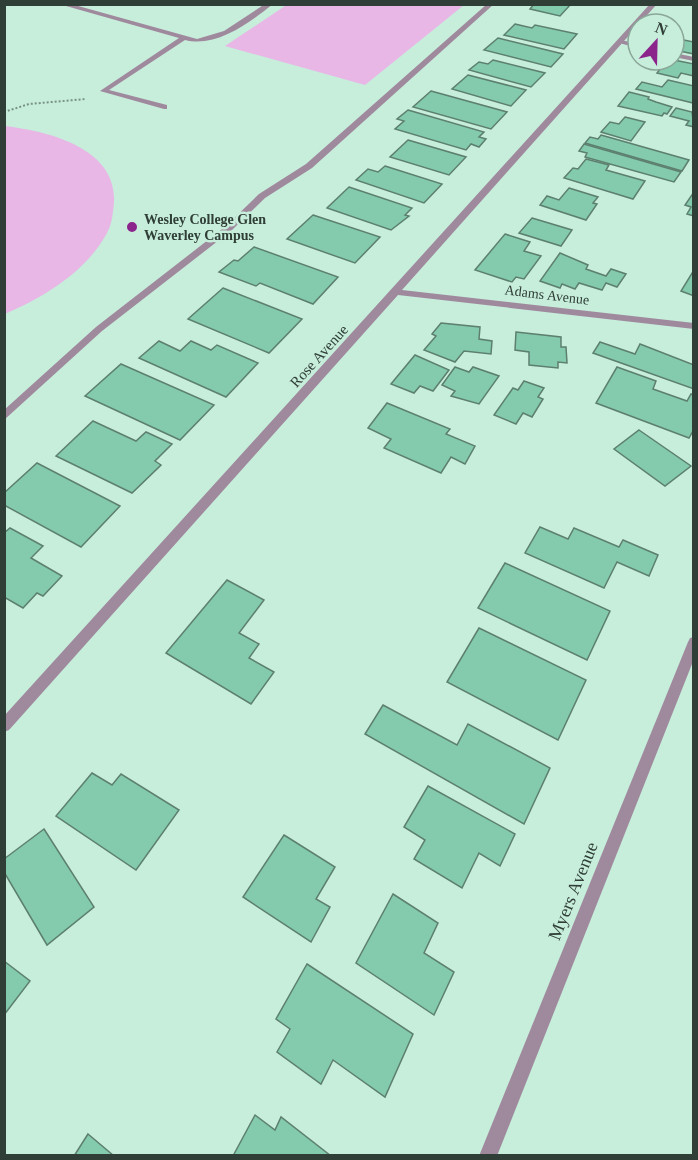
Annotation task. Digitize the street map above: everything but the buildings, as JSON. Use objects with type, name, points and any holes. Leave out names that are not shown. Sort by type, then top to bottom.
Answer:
[{"type":"street","points":[[62,4],[197,41],[213,39],[270,4]]},
{"type":"street","points":[[4,416],[99,329],[229,228],[262,196],[309,166],[491,4]]},
{"type":"street","name":"Rose Avenue","points":[[4,726],[398,292],[654,4]]},
{"type":"street","points":[[165,107],[103,91],[183,38]]},
{"type":"street","points":[[621,42],[626,43]]},
{"type":"street","name":"Adams Avenue","points":[[398,292],[693,326]]},
{"type":"street","name":"Myers Avenue","points":[[488,1155],[693,642]]},
{"type":"path","points":[[4,112],[29,104],[82,100],[113,94]]},
{"type":"shaded area","points":[[288,4],[464,5],[365,85],[225,46]]},
{"type":"shaded area","points":[[5,126],[40,132],[58,138],[92,155],[104,168],[112,183],[114,202],[109,230],[88,260],[63,282],[5,314]]},
{"type":"place","name":"Wesley College Glen Waverley Campus","points":[[132,227]]}]
